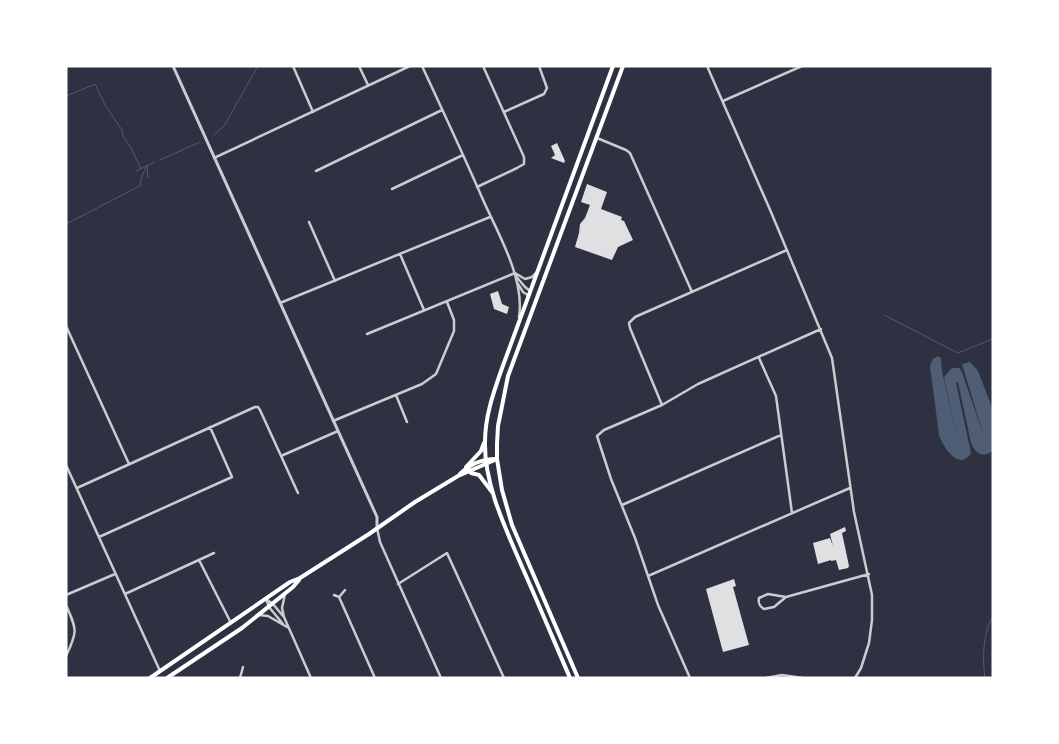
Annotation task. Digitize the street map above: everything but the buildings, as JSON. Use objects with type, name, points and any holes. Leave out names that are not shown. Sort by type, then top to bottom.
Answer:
[{"type":"main road","points":[[458,476],[481,451],[489,408],[613,66]]},
{"type":"main road","points":[[578,678],[512,525],[502,490],[497,459],[498,426],[506,382],[623,66]]},
{"type":"main road","points":[[530,291],[538,294]]},
{"type":"main road","points":[[529,296],[536,299]]},
{"type":"main road","points":[[484,442],[486,465],[506,530],[570,678]]},
{"type":"main road","points":[[465,469],[486,459],[497,459]]},
{"type":"main road","points":[[150,678],[290,582],[300,578],[415,502],[458,476],[497,459]]},
{"type":"main road","points":[[469,472],[479,475],[494,494]]},
{"type":"main road","points":[[167,678],[242,628],[286,593],[300,578]]},
{"type":"street","points":[[173,66],[377,517],[379,538],[441,678]]},
{"type":"street","points":[[293,66],[313,112]]},
{"type":"street","points":[[359,66],[368,86]]},
{"type":"street","points":[[214,158],[410,66]]},
{"type":"street","points":[[422,66],[478,187],[514,273],[521,308],[519,321]]},
{"type":"street","points":[[478,187],[524,164],[524,158],[483,66]]},
{"type":"street","points":[[504,113],[544,94],[547,88],[539,66]]},
{"type":"street","points":[[707,66],[832,358],[854,512],[869,574],[872,595],[871,631],[863,662],[855,678]]},
{"type":"street","points":[[723,101],[802,66]]},
{"type":"street","points":[[316,171],[442,110]]},
{"type":"street","points":[[596,138],[630,153],[692,292]]},
{"type":"street","points":[[392,189],[463,155]]},
{"type":"street","points":[[280,303],[490,217]]},
{"type":"street","points":[[309,222],[335,281]]},
{"type":"street","points":[[662,405],[629,323],[635,317],[787,250]]},
{"type":"street","points":[[400,254],[424,310]]},
{"type":"street","points":[[514,273],[528,279],[537,272]]},
{"type":"street","points":[[514,273],[530,291]]},
{"type":"street","points":[[367,334],[514,273]]},
{"type":"street","points":[[517,282],[523,292],[529,296]]},
{"type":"street","points":[[333,421],[430,380],[439,368],[454,331],[454,325],[446,302]]},
{"type":"street","points":[[66,326],[129,464]]},
{"type":"street","points":[[690,678],[658,605],[597,436],[604,430],[662,405],[698,384],[821,329]]},
{"type":"street","points":[[759,358],[776,396],[792,513]]},
{"type":"street","points":[[396,395],[407,422]]},
{"type":"street","points":[[77,488],[258,407],[298,493]]},
{"type":"street","points":[[99,537],[232,477],[210,427]]},
{"type":"street","points":[[281,456],[338,431]]},
{"type":"street","points":[[622,505],[781,436]]},
{"type":"street","points":[[66,465],[160,671]]},
{"type":"street","points":[[648,576],[850,488]]},
{"type":"street","points":[[124,594],[214,553]]},
{"type":"street","points":[[398,584],[447,553],[504,678]]},
{"type":"street","points":[[199,560],[231,623]]},
{"type":"street","points":[[66,595],[115,574]]},
{"type":"street","points":[[786,597],[774,594],[764,595],[759,598],[758,604],[764,609],[769,609],[786,597],[869,574]]},
{"type":"street","points":[[339,597],[345,590]]},
{"type":"street","points":[[286,593],[282,608],[284,617],[311,678]]},
{"type":"street","points":[[334,595],[339,597],[375,678]]},
{"type":"street","points":[[266,599],[284,625]]},
{"type":"street","points":[[66,605],[76,632],[66,656]]},
{"type":"street","points":[[271,605],[284,617]]},
{"type":"street","points":[[258,615],[268,616],[287,627]]},
{"type":"street","points":[[240,678],[243,667]]},
{"type":"street","points":[[766,678],[782,675],[803,678]]},
{"type":"water","points":[[938,356],[941,358],[942,371],[958,442],[944,377],[952,368],[959,368],[962,372],[984,437],[962,364],[970,362],[978,371],[993,410],[993,451],[980,454],[971,443],[958,382],[956,383],[971,453],[966,458],[957,459],[944,446],[939,435],[930,366],[933,359]]},
{"type":"waterway","points":[[213,136],[224,126],[258,66]]},
{"type":"waterway","points":[[66,96],[95,84],[105,105],[122,130],[123,136],[141,169]]},
{"type":"waterway","points":[[160,160],[200,142]]},
{"type":"waterway","points":[[136,171],[155,162]]},
{"type":"waterway","points":[[147,166],[148,178]]},
{"type":"waterway","points":[[66,224],[140,186],[147,166]]},
{"type":"waterway","points":[[884,315],[958,353],[993,339]]},
{"type":"waterway","points":[[985,678],[984,646],[987,630],[993,616]]}]
